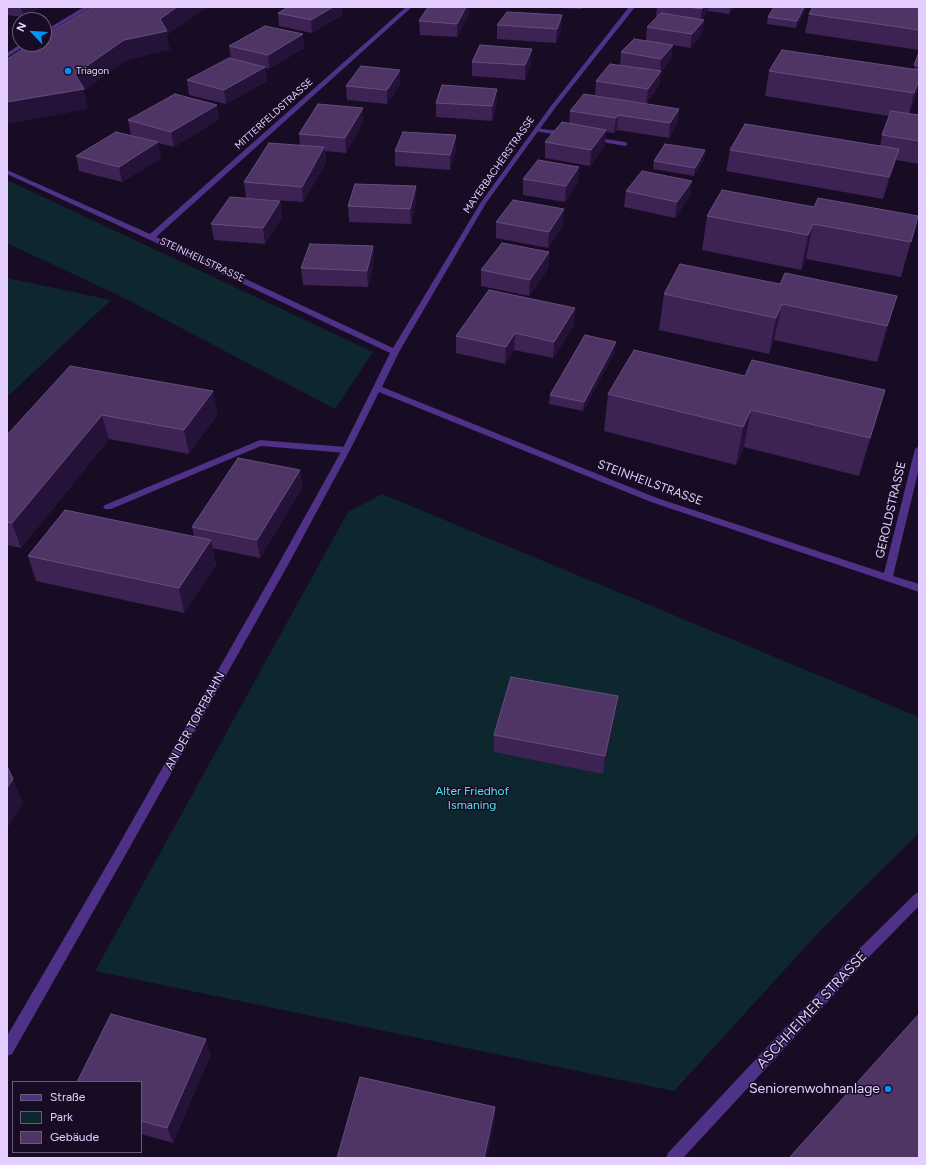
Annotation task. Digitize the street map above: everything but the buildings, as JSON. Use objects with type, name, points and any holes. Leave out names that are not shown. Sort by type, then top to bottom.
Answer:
[{"type":"street","points":[[52,28],[88,7]]},
{"type":"street","name":"MITTERFELDSTRASSE","points":[[151,237],[409,7]]},
{"type":"street","name":"MAYERBACHERSTRASSE","points":[[377,388],[395,352],[483,203],[536,130],[632,7]]},
{"type":"street","points":[[536,130],[573,136]]},
{"type":"street","points":[[588,138],[625,144]]},
{"type":"street","name":"STEINHEILSTRASSE","points":[[7,172],[151,237],[395,352]]},
{"type":"street","name":"STEINHEILSTRASSE","points":[[377,388],[654,500],[919,588]]},
{"type":"street","name":"AN DER TORFBAHN","points":[[7,1049],[151,799],[346,450],[377,388]]},
{"type":"street","points":[[108,507],[260,443],[346,450]]},
{"type":"street","name":"GEROLDSTRASSE","points":[[888,577],[919,448]]},
{"type":"street","name":"ASCHHEIMER STRASSE","points":[[673,1158],[862,955],[919,898]]},
{"type":"green space","points":[[7,180],[373,352],[335,409],[124,298],[7,243]]},
{"type":"green space","points":[[7,278],[111,300],[7,397]]},
{"type":"green space","name":"Alter Friedhof Ismaning","points":[[382,494],[919,717],[919,833],[820,931],[674,1091],[95,971],[348,512]]},
{"type":"place","name":"Triagon","points":[[68,71]]},
{"type":"place","name":"Seniorenwohnanlage","points":[[888,1089]]}]
